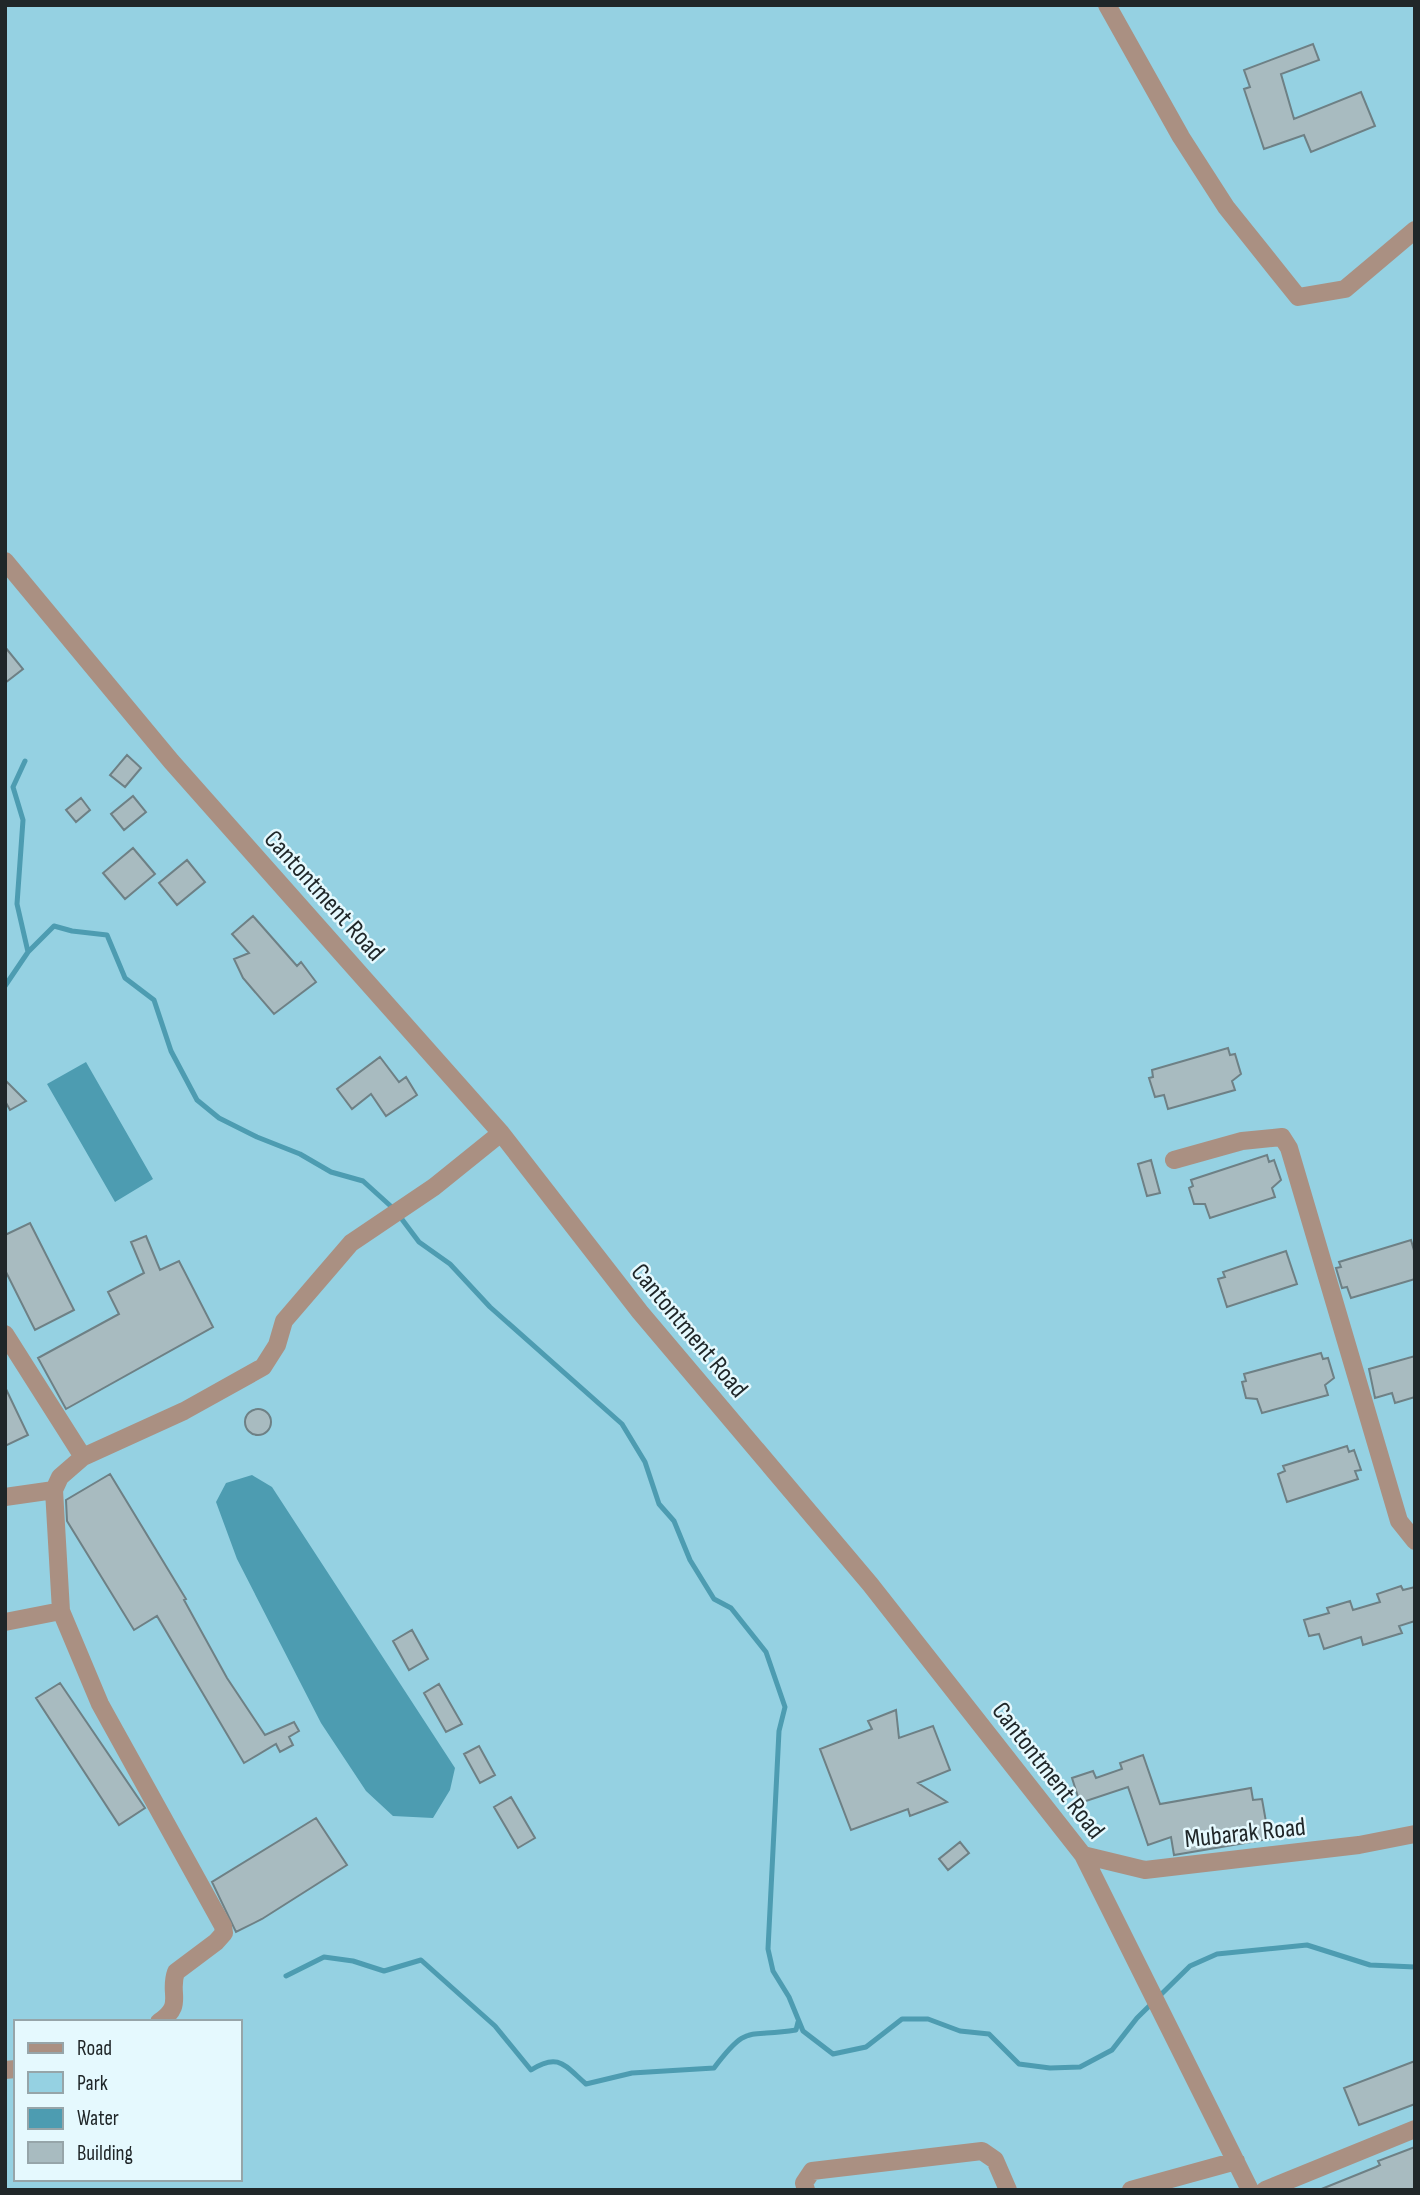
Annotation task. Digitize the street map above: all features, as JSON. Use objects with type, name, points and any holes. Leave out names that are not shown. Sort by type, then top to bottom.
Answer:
[{"type":"street","points":[[1107,5],[1128,46],[1226,207],[1298,298],[1345,289],[1415,230]]},
{"type":"street","name":"Cantontment Road","points":[[8,570],[171,761],[501,1133],[640,1312],[870,1584],[1083,1854],[1250,2190]]},
{"type":"street","points":[[162,2020],[170,2014],[176,2001],[176,1972],[216,1942],[223,1933],[223,1926],[100,1704],[61,1611],[54,1490],[60,1477],[83,1457],[184,1411],[263,1367],[277,1345],[284,1321],[351,1243],[434,1187],[501,1133]]},
{"type":"street","points":[[1174,1160],[1242,1141],[1282,1137],[1289,1148],[1399,1521],[1415,1541]]},
{"type":"street","points":[[5,1334],[83,1457]]},
{"type":"street","points":[[5,1497],[54,1490]]},
{"type":"street","points":[[5,1622],[61,1611]]},
{"type":"street","name":"Mubarak Road","points":[[1083,1854],[1145,1870],[1359,1845],[1415,1834]]},
{"type":"street","points":[[1265,2190],[1415,2129]]},
{"type":"street","points":[[806,2190],[804,2183],[812,2171],[982,2151],[995,2160],[1008,2190]]},
{"type":"street","points":[[1131,2190],[1178,2184],[1236,2161]]},
{"type":"green space","points":[[5,5],[1415,5],[1415,2190],[5,2190]]},
{"type":"water","points":[[86,1062],[153,1179],[115,1202],[47,1084]]},
{"type":"water","points":[[252,1475],[272,1487],[455,1768],[450,1790],[433,1818],[393,1816],[366,1791],[321,1723],[237,1559],[216,1502],[226,1483]]},
{"type":"building","points":[[1313,44],[1319,60],[1281,74],[1294,119],[1361,92],[1375,126],[1311,152],[1304,135],[1264,149],[1244,89],[1250,87],[1244,70]]},
{"type":"building","points":[[5,647],[23,669],[5,683]]},
{"type":"building","points":[[127,755],[141,768],[125,787],[110,775]]},
{"type":"building","points":[[133,796],[146,812],[124,830],[111,814]]},
{"type":"building","points":[[81,798],[90,810],[76,822],[66,810]]},
{"type":"building","points":[[133,848],[155,874],[125,899],[103,873]]},
{"type":"building","points":[[187,860],[205,882],[177,905],[159,883]]},
{"type":"building","points":[[253,916],[297,966],[301,962],[316,982],[274,1014],[243,978],[234,959],[249,953],[232,934]]},
{"type":"building","points":[[1228,1048],[1230,1055],[1235,1054],[1241,1074],[1232,1081],[1235,1090],[1168,1109],[1164,1095],[1155,1097],[1149,1078],[1153,1077],[1152,1070]]},
{"type":"building","points":[[380,1057],[399,1082],[406,1077],[417,1095],[386,1116],[371,1094],[352,1109],[337,1089]]},
{"type":"building","points":[[5,1080],[26,1101],[10,1110],[5,1101]]},
{"type":"building","points":[[1267,1155],[1269,1162],[1274,1160],[1281,1180],[1272,1188],[1275,1197],[1210,1218],[1205,1204],[1194,1204],[1189,1188],[1193,1186],[1191,1180]]},
{"type":"building","points":[[1151,1160],[1160,1193],[1147,1196],[1138,1164]]},
{"type":"building","points":[[30,1223],[74,1310],[35,1330],[5,1270],[5,1235]]},
{"type":"building","points":[[146,1236],[160,1270],[179,1261],[213,1327],[66,1409],[38,1358],[119,1314],[108,1292],[144,1273],[131,1242]]},
{"type":"building","points":[[1411,1240],[1415,1254],[1415,1279],[1351,1298],[1347,1287],[1342,1288],[1336,1268],[1341,1267],[1339,1262]]},
{"type":"building","points":[[1286,1251],[1297,1284],[1227,1307],[1218,1279],[1225,1277],[1223,1272]]},
{"type":"building","points":[[1321,1353],[1323,1359],[1328,1358],[1334,1378],[1325,1385],[1328,1395],[1262,1413],[1257,1399],[1246,1398],[1242,1382],[1246,1381],[1244,1374]]},
{"type":"building","points":[[1415,1356],[1415,1397],[1395,1403],[1392,1393],[1375,1398],[1369,1369]]},
{"type":"building","points":[[5,1387],[28,1435],[5,1446]]},
{"type":"building","points":[[258,1409],[267,1413],[271,1422],[267,1431],[258,1435],[249,1431],[245,1422],[249,1413]]},
{"type":"building","points":[[1347,1446],[1349,1452],[1354,1450],[1361,1470],[1355,1471],[1358,1479],[1287,1502],[1278,1474],[1285,1471],[1283,1466]]},
{"type":"building","points":[[110,1474],[186,1599],[184,1600],[227,1678],[265,1735],[294,1722],[299,1731],[289,1737],[293,1745],[280,1752],[276,1744],[244,1763],[157,1616],[134,1630],[67,1521],[66,1500]]},
{"type":"building","points":[[1401,1586],[1403,1590],[1415,1587],[1415,1621],[1399,1626],[1402,1633],[1363,1645],[1361,1637],[1324,1649],[1319,1634],[1309,1636],[1304,1620],[1329,1613],[1327,1608],[1350,1601],[1353,1610],[1380,1602],[1377,1594]]},
{"type":"building","points":[[412,1630],[428,1659],[409,1670],[393,1641]]},
{"type":"building","points":[[60,1683],[145,1808],[119,1825],[36,1698]]},
{"type":"building","points":[[439,1684],[462,1724],[446,1732],[424,1693]]},
{"type":"building","points":[[896,1710],[899,1738],[933,1726],[950,1770],[918,1783],[947,1802],[910,1816],[908,1809],[851,1830],[820,1749],[872,1729],[868,1721]]},
{"type":"building","points":[[479,1746],[495,1775],[480,1783],[464,1754]]},
{"type":"building","points":[[1143,1755],[1160,1804],[1251,1788],[1253,1800],[1262,1799],[1269,1839],[1174,1855],[1171,1837],[1148,1845],[1128,1787],[1080,1803],[1072,1778],[1093,1771],[1096,1778],[1122,1769],[1120,1763]]},
{"type":"building","points":[[511,1797],[535,1838],[518,1848],[494,1807]]},
{"type":"building","points":[[316,1818],[347,1865],[262,1919],[236,1932],[212,1882]]},
{"type":"building","points":[[960,1842],[969,1853],[948,1870],[939,1859]]},
{"type":"building","points":[[1415,2061],[1415,2104],[1359,2125],[1344,2088]]},
{"type":"building","points":[[1415,2147],[1415,2190],[1319,2190],[1376,2167],[1380,2165],[1378,2161]]},
{"type":"waterway","points":[[5,986],[28,952],[17,904],[23,820],[13,787],[25,761]]},
{"type":"waterway","points":[[28,952],[54,926],[107,935],[125,978],[154,1000],[171,1051],[197,1100],[219,1118],[257,1137],[300,1154],[331,1172],[363,1181],[395,1210],[419,1242],[450,1264],[490,1307],[622,1424],[645,1462],[659,1504],[674,1521],[690,1560],[714,1599],[731,1608],[766,1652],[785,1707],[779,1731],[768,1949],[773,1971],[789,1997],[803,2031],[833,2054],[866,2047],[902,2019],[928,2019],[960,2031],[989,2034],[1019,2064],[1050,2068],[1080,2067],[1112,2050],[1137,2018],[1190,1966],[1217,1954],[1307,1945],[1370,1965],[1415,1967]]},
{"type":"waterway","points":[[286,1976],[324,1957],[353,1961],[384,1971],[421,1960],[495,2026],[531,2070],[548,2062],[555,2062],[567,2067],[586,2084],[632,2073],[714,2068],[742,2038],[796,2030],[798,2022]]}]
